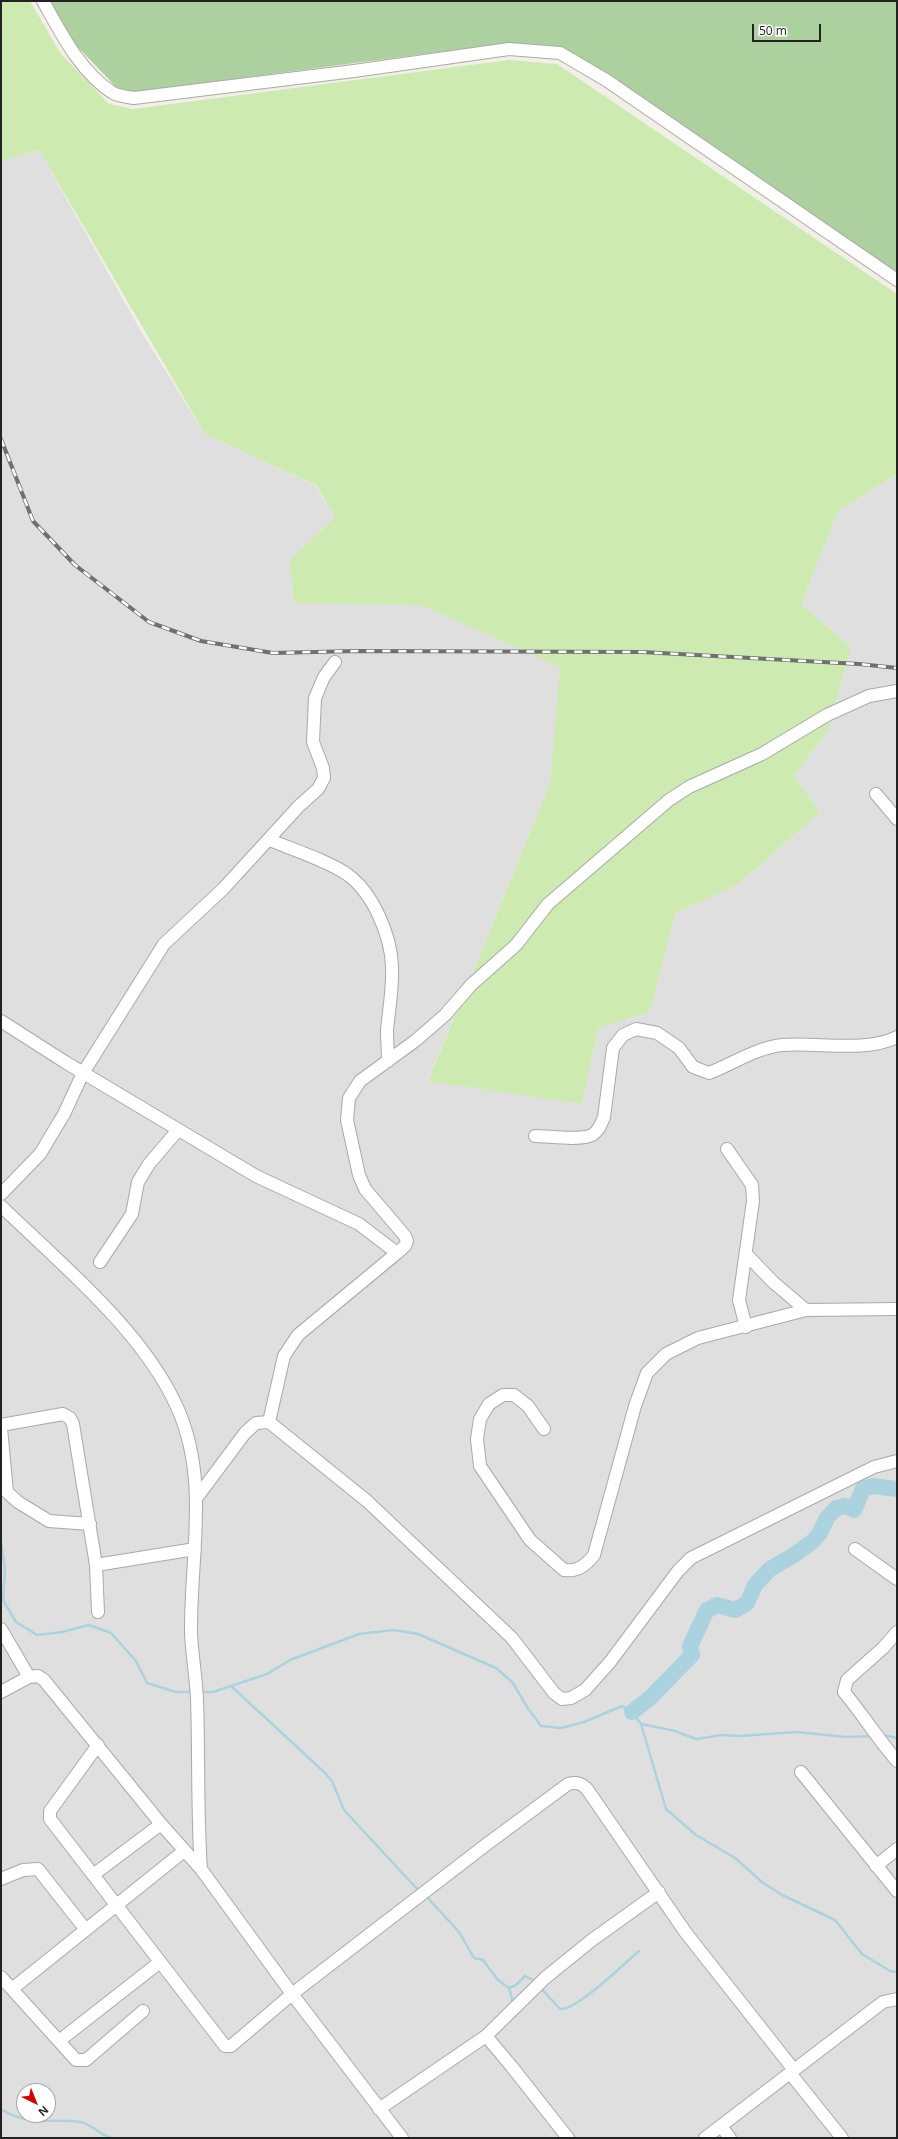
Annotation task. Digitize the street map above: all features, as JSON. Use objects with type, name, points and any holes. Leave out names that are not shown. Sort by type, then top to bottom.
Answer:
[{"type":"street","points":[[43,1],[70,47],[94,76],[114,94],[134,98],[354,71],[509,49],[560,53],[606,80],[897,280]]},
{"type":"street","points":[[1,1194],[40,1154],[64,1114],[83,1073],[164,944],[223,889],[270,840],[299,806],[318,789],[324,778],[323,768],[313,742],[315,698],[324,678],[335,662]]},
{"type":"street","points":[[269,1422],[284,1356],[298,1335],[405,1246],[407,1241],[405,1236],[365,1189],[360,1175],[347,1120],[349,1098],[360,1081],[388,1061],[445,1015],[471,985],[516,945],[548,904],[669,800],[689,787],[762,754],[828,715],[869,696],[897,691]]},
{"type":"street","points":[[876,794],[897,819]]},
{"type":"street","points":[[270,840],[348,874],[373,904],[381,921],[392,964],[392,986],[387,1031],[388,1061]]},
{"type":"street","points":[[1,1021],[83,1073],[256,1176],[359,1224],[396,1253]]},
{"type":"street","points":[[535,1136],[581,1138],[592,1135],[600,1128],[604,1117],[613,1048],[623,1035],[636,1029],[657,1033],[679,1048],[693,1067],[708,1073],[724,1068],[748,1054],[782,1046],[866,1044],[897,1038]]},
{"type":"street","points":[[100,1262],[132,1214],[138,1182],[149,1164],[178,1130]]},
{"type":"street","points":[[727,1149],[752,1185],[753,1201],[747,1255],[739,1300],[746,1327]]},
{"type":"street","points":[[1,1206],[92,1294],[129,1334],[155,1368],[177,1408],[191,1448],[198,1496],[192,1634],[197,1698],[201,1869]]},
{"type":"street","points":[[747,1255],[773,1282],[806,1310]]},
{"type":"street","points":[[544,1429],[528,1406],[514,1395],[503,1395],[489,1404],[480,1418],[477,1439],[480,1466],[530,1540],[564,1570],[572,1571],[585,1566],[594,1555],[635,1406],[646,1373],[666,1354],[698,1338],[746,1327],[806,1310],[897,1309]]},
{"type":"street","points":[[90,1524],[49,1521],[12,1498],[7,1492],[1,1427],[63,1414],[70,1418],[73,1424],[90,1524],[96,1564],[98,1612]]},
{"type":"street","points":[[198,1496],[244,1433],[256,1423],[269,1422],[367,1500],[512,1638],[554,1693],[562,1699],[571,1698],[585,1690],[610,1662],[678,1571],[691,1558],[874,1467],[897,1461]]},
{"type":"street","points":[[855,1548],[897,1579]]},
{"type":"street","points":[[96,1564],[195,1549]]},
{"type":"street","points":[[1,1629],[29,1677]]},
{"type":"street","points":[[897,1632],[883,1648],[847,1680],[844,1692],[871,1726],[881,1743],[897,1760]]},
{"type":"street","points":[[1,1692],[29,1677],[38,1676],[44,1680],[98,1744],[161,1824],[201,1869],[292,1994],[402,2138]]},
{"type":"street","points":[[98,1744],[50,1811],[50,1819],[160,1962],[228,2047],[292,1994],[487,1844],[568,1784],[582,1784],[659,1892],[686,1933],[842,2138]]},
{"type":"street","points":[[801,1772],[897,1891]]},
{"type":"street","points":[[93,1875],[161,1824]]},
{"type":"street","points":[[876,1866],[897,1849]]},
{"type":"street","points":[[12,1989],[184,1851]]},
{"type":"street","points":[[1,1879],[24,1870],[38,1869],[86,1930]]},
{"type":"street","points":[[379,2109],[486,2036],[546,1978],[592,1940],[659,1892]]},
{"type":"street","points":[[59,2040],[160,1962]]},
{"type":"street","points":[[1,1977],[76,2060],[86,2060],[143,2011]]},
{"type":"street","points":[[705,2138],[897,1990]]},
{"type":"street","points":[[882,2002],[897,1999]]},
{"type":"street","points":[[486,2036],[568,2138]]},
{"type":"street","points":[[721,2126],[730,2138]]},
{"type":"shaded area","points":[[39,150],[142,333],[205,434],[316,486],[335,517],[290,560],[294,602],[421,605],[561,667],[550,784],[428,1080],[582,1104],[598,1028],[650,1012],[675,913],[737,885],[820,812],[794,776],[829,729],[851,647],[801,604],[838,511],[897,474],[897,2138],[1,2138],[1,161]]},
{"type":"green space","points":[[1,1],[30,1],[61,54],[109,104],[133,109],[509,60],[557,64],[897,294],[897,474],[838,511],[801,604],[851,647],[829,729],[794,776],[820,812],[737,885],[675,913],[650,1012],[598,1028],[582,1104],[428,1081],[550,784],[560,667],[421,605],[294,603],[290,560],[335,517],[317,486],[205,434],[39,150],[1,161]]},
{"type":"green space","points":[[50,1],[897,1],[897,273],[562,47],[508,43],[134,92],[117,88],[75,44]]},
{"type":"waterway","points":[[632,1712],[650,1698],[692,1655],[690,1646],[707,1610],[717,1605],[735,1610],[747,1603],[755,1585],[770,1569],[794,1555],[812,1542],[820,1533],[827,1518],[836,1508],[845,1506],[854,1510],[863,1489],[873,1486],[897,1489]]},
{"type":"waterway","points":[[1,1541],[5,1569],[3,1600],[16,1622],[37,1635],[62,1632],[89,1625],[111,1633],[136,1661],[147,1683],[176,1692],[194,1692]]},
{"type":"waterway","points":[[201,1692],[213,1692],[267,1674],[290,1660],[359,1634],[394,1630],[418,1634],[496,1668],[513,1683],[527,1707],[541,1726],[561,1728],[584,1722],[622,1706],[632,1712],[641,1724],[666,1809],[696,1835],[735,1858],[762,1882],[782,1895],[835,1920],[862,1954],[890,1971],[897,1972]]},
{"type":"waterway","points":[[231,1686],[324,1772],[332,1781],[344,1810],[419,1891]]},
{"type":"waterway","points":[[641,1724],[675,1731],[696,1739],[722,1735],[740,1736],[797,1732],[846,1737],[873,1736]]},
{"type":"waterway","points":[[882,1735],[897,1738]]},
{"type":"waterway","points":[[427,1897],[459,1932],[474,1958],[483,1960],[497,1979],[509,1988],[513,2003]]},
{"type":"waterway","points":[[540,1987],[560,2009],[567,2008],[588,1995],[639,1951]]},
{"type":"waterway","points":[[509,1988],[516,1985],[525,1976],[535,1981]]},
{"type":"waterway","points":[[1,2109],[11,2115],[31,2120],[85,2123],[103,2135],[111,2138]]},
{"type":"railway","points":[[1,439],[33,521],[75,565],[149,622],[201,641],[273,653],[357,651],[642,652],[859,664],[897,668]]}]
